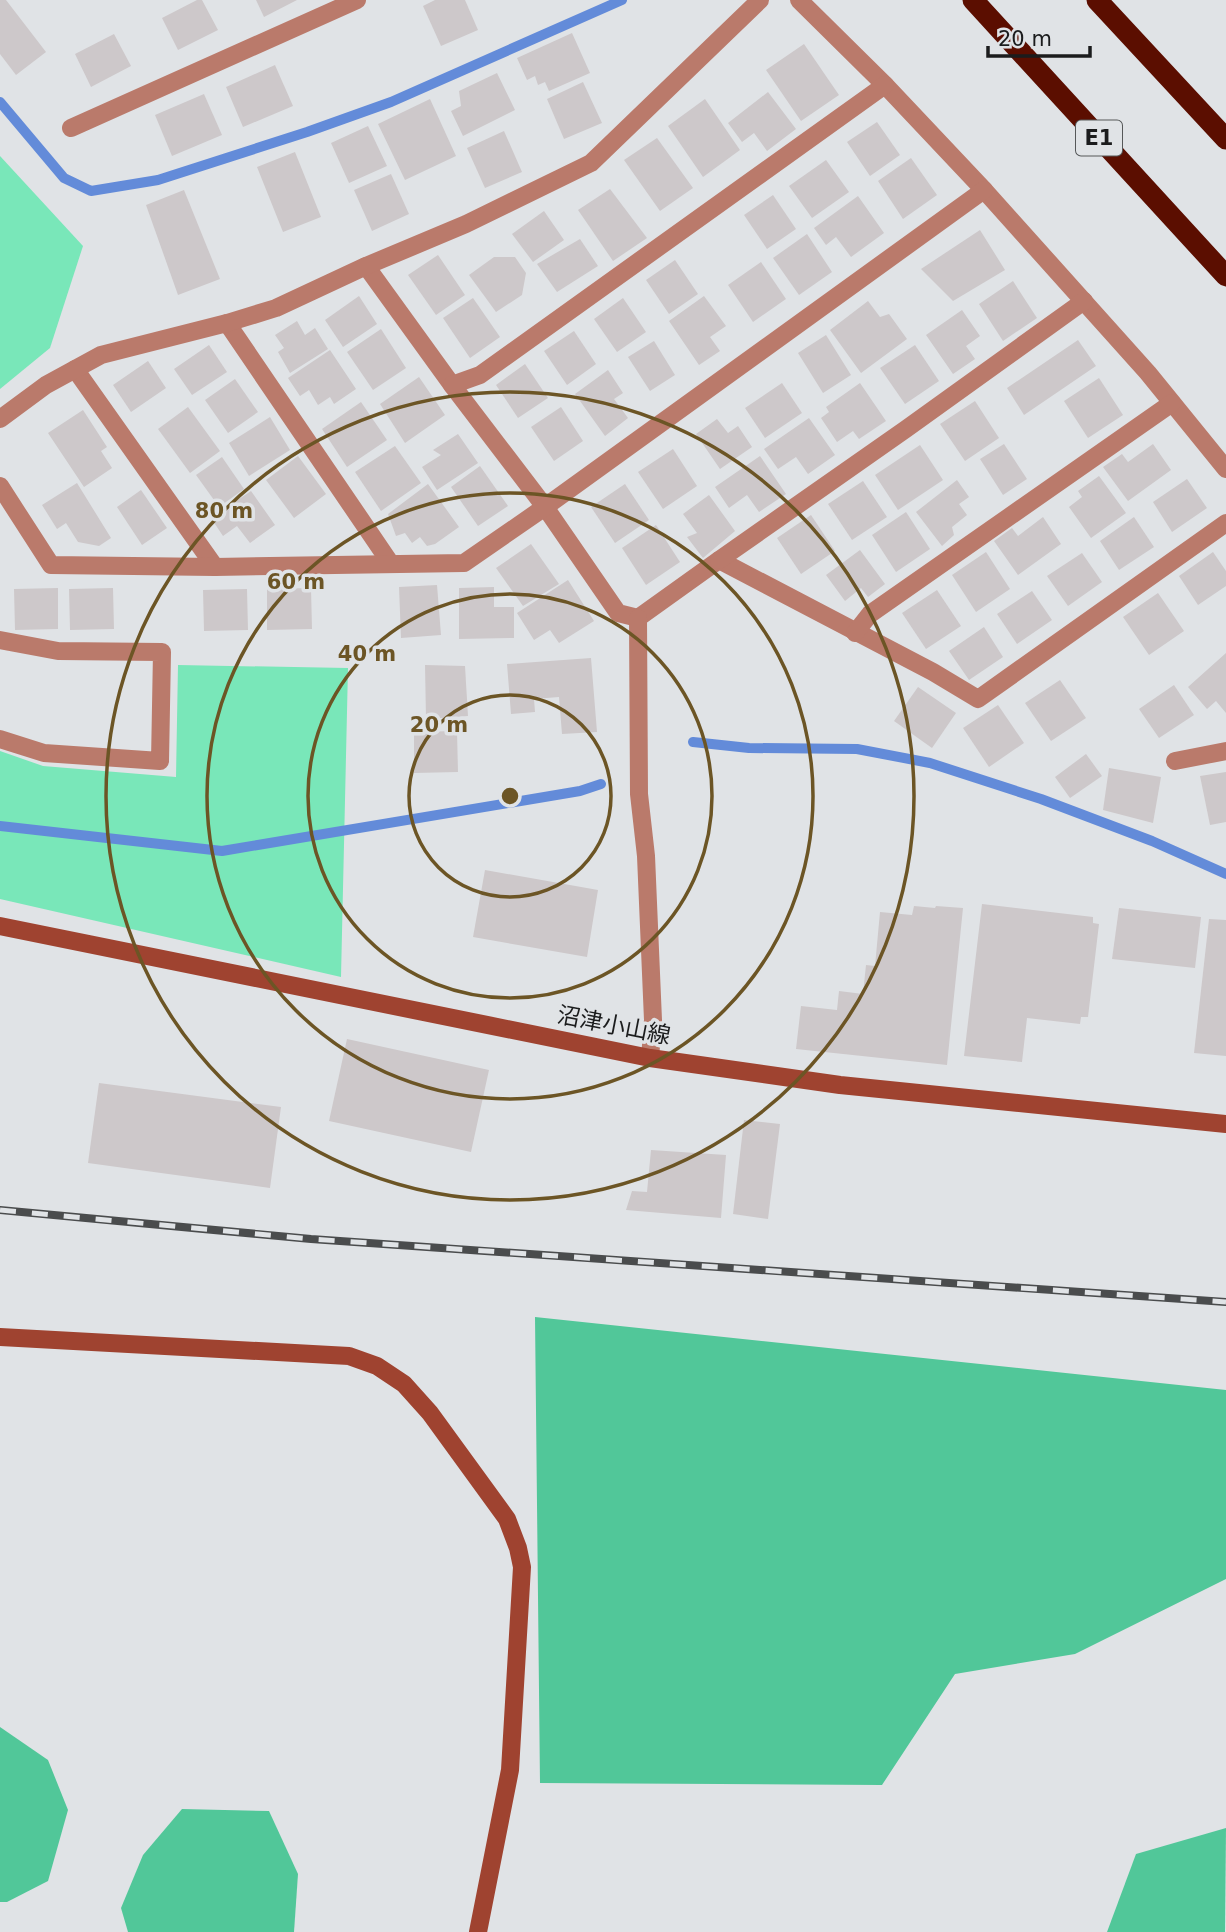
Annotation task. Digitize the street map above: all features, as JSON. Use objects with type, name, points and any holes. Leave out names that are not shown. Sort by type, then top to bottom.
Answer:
[{"type":"highway","name":"E1","points":[[972,0],[1226,276]]},
{"type":"highway","points":[[1097,0],[1226,139]]},
{"type":"main road","name":"沼津小山線","points":[[0,926],[650,1058],[840,1085],[1226,1124]]},
{"type":"main road","points":[[0,1337],[349,1356],[377,1366],[404,1384],[430,1413],[507,1519],[519,1548],[522,1567],[510,1770],[478,1932]]},
{"type":"street","points":[[71,128],[356,0]]},
{"type":"street","points":[[0,419],[46,385],[101,355],[227,323],[276,307],[466,224],[591,163],[760,0]]},
{"type":"street","points":[[799,0],[885,85],[984,190],[1084,301],[1226,470]]},
{"type":"street","points":[[452,385],[480,375],[885,85]]},
{"type":"street","points":[[0,486],[51,565],[215,567],[464,564],[984,190]]},
{"type":"street","points":[[366,266],[545,507],[618,613],[638,618],[1084,301]]},
{"type":"street","points":[[227,323],[391,564]]},
{"type":"street","points":[[75,369],[215,567]]},
{"type":"street","points":[[855,633],[870,614],[1172,403]]},
{"type":"street","points":[[719,560],[933,672],[978,699],[1226,523]]},
{"type":"street","points":[[638,618],[639,794],[646,856],[653,1020],[650,1058]]},
{"type":"street","points":[[0,640],[58,651],[162,652],[160,761],[44,753],[0,739]]},
{"type":"street","points":[[1175,761],[1226,751]]},
{"type":"green space","points":[[0,156],[83,246],[50,348],[0,389]]},
{"type":"green space","points":[[178,665],[348,668],[341,977],[0,899],[0,751],[43,766],[176,777]]},
{"type":"green space","points":[[535,1317],[1226,1390],[1226,1579],[1075,1654],[955,1674],[882,1785],[540,1783]]},
{"type":"green space","points":[[0,1727],[48,1760],[68,1810],[48,1881],[7,1902],[0,1902]]},
{"type":"green space","points":[[182,1809],[269,1811],[298,1874],[294,1932],[128,1932],[121,1908],[143,1855]]},
{"type":"green space","points":[[1226,1828],[1225,1932],[1107,1932],[1136,1854]]},
{"type":"building","points":[[0,0],[6,0],[46,52],[16,75],[0,54]]},
{"type":"building","points":[[202,0],[218,30],[178,50],[162,18]]},
{"type":"building","points":[[256,0],[297,0],[264,17]]},
{"type":"building","points":[[435,0],[465,0],[478,30],[441,46],[423,6]]},
{"type":"building","points":[[572,33],[590,73],[549,91],[545,82],[538,85],[535,76],[527,80],[517,58]]},
{"type":"building","points":[[114,34],[131,66],[91,87],[75,54]]},
{"type":"building","points":[[804,44],[839,95],[801,121],[766,70]]},
{"type":"building","points":[[275,65],[293,106],[243,127],[226,87]]},
{"type":"building","points":[[497,73],[515,110],[463,136],[451,111],[461,106],[459,91]]},
{"type":"building","points":[[583,82],[602,123],[564,139],[547,99]]},
{"type":"building","points":[[768,92],[796,129],[767,151],[754,133],[742,142],[728,123]]},
{"type":"building","points":[[204,94],[222,135],[172,156],[155,115]]},
{"type":"building","points":[[430,99],[456,156],[405,180],[378,124]]},
{"type":"building","points":[[705,99],[740,150],[703,177],[668,126]]},
{"type":"building","points":[[877,122],[900,155],[870,176],[847,142]]},
{"type":"building","points":[[368,126],[387,166],[349,183],[331,143]]},
{"type":"building","points":[[504,131],[522,172],[485,188],[467,148]]},
{"type":"building","points":[[657,138],[693,188],[660,211],[624,160]]},
{"type":"building","points":[[295,152],[321,217],[283,232],[257,167]]},
{"type":"building","points":[[911,158],[937,195],[903,219],[878,181]]},
{"type":"building","points":[[826,160],[849,192],[812,218],[789,186]]},
{"type":"building","points":[[391,174],[409,214],[372,231],[354,190]]},
{"type":"building","points":[[610,189],[647,238],[613,261],[578,210]]},
{"type":"building","points":[[184,190],[220,279],[178,295],[146,205]]},
{"type":"building","points":[[773,195],[796,229],[767,249],[744,215]]},
{"type":"building","points":[[858,196],[884,233],[851,257],[836,237],[826,245],[814,228]]},
{"type":"building","points":[[544,211],[564,240],[533,262],[512,234]]},
{"type":"building","points":[[980,230],[1005,270],[953,301],[921,269]]},
{"type":"building","points":[[807,234],[832,272],[799,295],[773,258]]},
{"type":"building","points":[[580,239],[598,266],[557,292],[537,264]]},
{"type":"building","points":[[438,255],[465,295],[436,315],[408,275]]},
{"type":"building","points":[[494,257],[515,257],[526,273],[522,295],[496,312],[469,275]]},
{"type":"building","points":[[675,260],[698,294],[669,314],[646,280]]},
{"type":"building","points":[[761,262],[786,299],[753,322],[728,285]]},
{"type":"building","points":[[1013,281],[1037,318],[1003,341],[979,304]]},
{"type":"building","points":[[359,296],[377,324],[343,347],[325,320]]},
{"type":"building","points":[[704,296],[726,326],[710,337],[720,351],[699,365],[669,321]]},
{"type":"building","points":[[473,298],[500,337],[470,358],[443,318]]},
{"type":"building","points":[[623,298],[646,332],[617,352],[594,319]]},
{"type":"building","points":[[868,301],[880,317],[889,314],[907,339],[861,373],[830,330]]},
{"type":"building","points":[[962,310],[980,336],[966,346],[975,359],[953,374],[926,335]]},
{"type":"building","points":[[297,321],[305,335],[315,328],[328,349],[290,373],[278,352],[284,348],[275,335]]},
{"type":"building","points":[[381,329],[406,368],[373,390],[347,352]]},
{"type":"building","points":[[574,331],[596,364],[567,385],[544,351]]},
{"type":"building","points":[[826,335],[851,375],[823,393],[798,353]]},
{"type":"building","points":[[1078,340],[1096,366],[1024,415],[1007,388]]},
{"type":"building","points":[[654,341],[675,375],[650,391],[628,357]]},
{"type":"building","points":[[209,345],[227,372],[192,395],[174,369]]},
{"type":"building","points":[[915,345],[939,381],[905,404],[880,368]]},
{"type":"building","points":[[330,350],[356,389],[334,404],[330,397],[318,405],[309,390],[300,396],[288,378]]},
{"type":"building","points":[[148,361],[166,388],[131,412],[113,385]]},
{"type":"building","points":[[525,364],[548,398],[518,418],[496,385]]},
{"type":"building","points":[[608,370],[623,393],[614,399],[628,418],[605,436],[575,394]]},
{"type":"building","points":[[419,377],[445,415],[405,443],[380,404]]},
{"type":"building","points":[[1099,378],[1123,415],[1088,438],[1064,401]]},
{"type":"building","points":[[235,379],[258,412],[228,433],[205,400]]},
{"type":"building","points":[[782,383],[802,413],[765,438],[745,408]]},
{"type":"building","points":[[860,383],[886,421],[859,439],[853,431],[837,442],[821,418],[829,412],[826,407]]},
{"type":"building","points":[[975,401],[999,438],[965,461],[940,424]]},
{"type":"building","points":[[361,402],[387,440],[347,467],[322,429]]},
{"type":"building","points":[[188,407],[220,451],[190,473],[158,429]]},
{"type":"building","points":[[561,407],[583,441],[554,461],[531,427]]},
{"type":"building","points":[[83,410],[107,447],[101,451],[112,468],[84,487],[48,433]]},
{"type":"building","points":[[270,417],[290,450],[249,476],[229,443]]},
{"type":"building","points":[[809,418],[835,455],[808,474],[796,457],[778,469],[764,449]]},
{"type":"building","points":[[717,419],[728,433],[738,426],[752,447],[720,469],[696,434]]},
{"type":"building","points":[[458,434],[478,463],[437,490],[422,467],[441,455],[433,450]]},
{"type":"building","points":[[1004,444],[1027,479],[1003,495],[980,459]]},
{"type":"building","points":[[1153,444],[1171,470],[1128,501],[1103,467],[1122,454],[1128,462]]},
{"type":"building","points":[[920,445],[943,480],[898,510],[875,475]]},
{"type":"building","points":[[395,446],[421,483],[381,511],[355,472]]},
{"type":"building","points":[[673,449],[697,486],[663,509],[638,472]]},
{"type":"building","points":[[298,456],[326,494],[294,518],[266,480]]},
{"type":"building","points":[[760,456],[786,494],[759,512],[747,495],[729,508],[715,487]]},
{"type":"building","points":[[222,457],[244,489],[219,507],[196,475]]},
{"type":"building","points":[[480,466],[508,506],[478,526],[451,487]]},
{"type":"building","points":[[1099,476],[1126,513],[1091,538],[1069,507],[1082,497],[1078,491]]},
{"type":"building","points":[[1187,479],[1207,508],[1172,532],[1153,502]]},
{"type":"building","points":[[957,480],[969,497],[959,504],[967,515],[952,527],[954,535],[942,546],[916,512]]},
{"type":"building","points":[[863,481],[887,517],[852,540],[828,504]]},
{"type":"building","points":[[77,483],[111,538],[99,546],[78,542],[66,523],[57,529],[42,505]]},
{"type":"building","points":[[428,484],[459,527],[435,544],[427,546],[420,537],[412,543],[405,533],[396,536],[388,514]]},
{"type":"building","points":[[625,484],[649,520],[615,543],[591,507]]},
{"type":"building","points":[[141,490],[167,528],[142,545],[117,507]]},
{"type":"building","points":[[251,491],[275,525],[250,543],[237,526],[223,536],[211,518]]},
{"type":"building","points":[[709,495],[735,531],[703,558],[687,537],[697,533],[683,514]]},
{"type":"building","points":[[906,512],[930,549],[896,572],[872,535]]},
{"type":"building","points":[[811,515],[835,551],[801,574],[777,538]]},
{"type":"building","points":[[1043,517],[1061,544],[1018,575],[994,541],[1012,528],[1018,536]]},
{"type":"building","points":[[1134,517],[1154,547],[1119,570],[1100,541]]},
{"type":"building","points":[[656,525],[680,562],[646,585],[622,548]]},
{"type":"building","points":[[531,544],[559,584],[523,606],[496,568]]},
{"type":"building","points":[[860,550],[885,584],[868,597],[861,588],[845,601],[826,575]]},
{"type":"building","points":[[986,552],[1010,589],[976,612],[952,575]]},
{"type":"building","points":[[1213,552],[1226,571],[1226,586],[1198,605],[1179,576]]},
{"type":"building","points":[[1082,553],[1102,582],[1068,606],[1047,576]]},
{"type":"building","points":[[568,580],[594,621],[559,643],[550,630],[534,640],[517,613]]},
{"type":"building","points":[[437,585],[441,635],[401,638],[399,587]]},
{"type":"building","points":[[494,587],[494,607],[514,607],[514,638],[459,639],[459,588]]},
{"type":"building","points":[[58,588],[58,629],[15,630],[14,589]]},
{"type":"building","points":[[113,588],[114,629],[70,630],[69,589]]},
{"type":"building","points":[[311,588],[312,629],[267,630],[267,589]]},
{"type":"building","points":[[247,589],[248,630],[204,631],[203,590]]},
{"type":"building","points":[[937,590],[961,626],[926,649],[902,613]]},
{"type":"building","points":[[1032,591],[1052,620],[1017,644],[997,614]]},
{"type":"building","points":[[1158,593],[1184,631],[1149,655],[1123,617]]},
{"type":"building","points":[[984,627],[1003,657],[969,680],[949,651]]},
{"type":"building","points":[[1226,653],[1226,713],[1216,701],[1207,709],[1188,687]]},
{"type":"building","points":[[591,658],[597,732],[562,734],[559,697],[534,699],[535,712],[511,714],[507,664]]},
{"type":"building","points":[[425,665],[465,666],[468,716],[426,719]]},
{"type":"building","points":[[1060,680],[1086,718],[1051,741],[1025,703]]},
{"type":"building","points":[[1174,685],[1194,715],[1159,738],[1139,709]]},
{"type":"building","points":[[918,687],[956,713],[932,748],[894,721]]},
{"type":"building","points":[[998,705],[1024,743],[989,767],[963,728]]},
{"type":"building","points":[[457,731],[458,772],[414,773],[414,732]]},
{"type":"building","points":[[1086,754],[1102,776],[1070,798],[1055,777]]},
{"type":"building","points":[[1109,768],[1161,777],[1153,823],[1103,810]]},
{"type":"building","points":[[1226,772],[1226,822],[1210,825],[1200,776]]},
{"type":"building","points":[[485,870],[598,890],[587,957],[473,937]]},
{"type":"building","points":[[982,904],[1093,917],[1093,923],[1099,924],[1088,1017],[1081,1017],[1080,1024],[1027,1018],[1022,1062],[964,1056]]},
{"type":"building","points":[[914,906],[963,908],[947,1065],[796,1049],[801,1006],[837,1010],[839,991],[863,994],[866,965],[875,966],[880,912],[912,915]]},
{"type":"building","points":[[1119,908],[1201,917],[1195,968],[1112,959]]},
{"type":"building","points":[[1209,919],[1226,920],[1226,1056],[1194,1053]]},
{"type":"building","points":[[347,1039],[489,1070],[471,1152],[329,1121]]},
{"type":"building","points":[[99,1083],[281,1107],[270,1188],[88,1163]]},
{"type":"building","points":[[744,1120],[780,1124],[768,1219],[733,1214]]},
{"type":"building","points":[[651,1150],[726,1155],[721,1218],[626,1210],[632,1191],[647,1192]]},
{"type":"waterway","points":[[0,102],[64,178],[91,191],[158,180],[391,102],[622,0]]},
{"type":"waterway","points":[[693,742],[749,748],[857,749],[930,763],[1041,799],[1152,841],[1226,874]]},
{"type":"waterway","points":[[0,826],[222,851],[580,791],[601,784]]},
{"type":"railway","points":[[0,1210],[311,1239],[1226,1302]]}]
